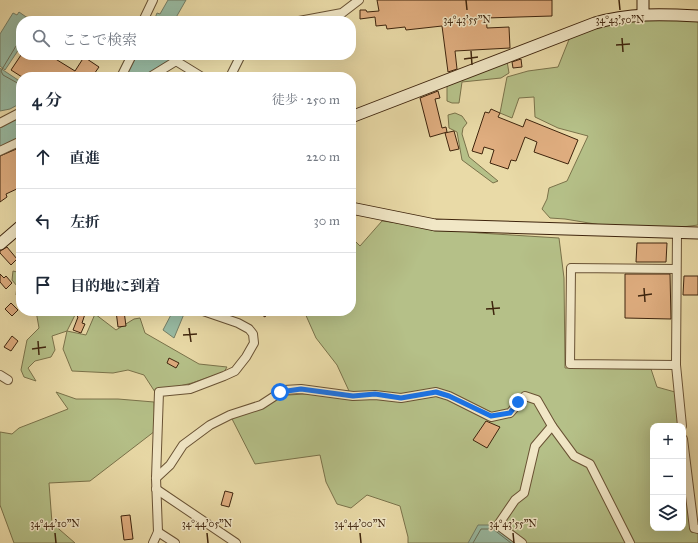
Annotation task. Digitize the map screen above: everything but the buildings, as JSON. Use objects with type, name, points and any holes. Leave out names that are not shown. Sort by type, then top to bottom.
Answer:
[{"type":"street","points":[[145,16],[152,0]]},
{"type":"street","points":[[326,16],[342,13],[359,0]]},
{"type":"street","points":[[643,0],[643,14]]},
{"type":"street","points":[[356,116],[578,28],[611,18],[643,14],[698,16]]},
{"type":"street","points":[[124,72],[130,60]]},
{"type":"street","points":[[232,72],[238,60]]},
{"type":"street","points":[[158,72],[176,61],[194,72]]},
{"type":"street","points":[[0,123],[16,115]]},
{"type":"street","points":[[0,152],[16,144]]},
{"type":"street","points":[[356,209],[434,225],[698,232]]},
{"type":"street","points":[[0,244],[16,230]]},
{"type":"street","points":[[677,232],[676,365],[682,423]]},
{"type":"street","points":[[676,269],[571,268],[570,364],[676,365]]},
{"type":"street","points":[[153,543],[158,532],[156,478],[159,392],[190,389],[235,372],[254,343],[253,334],[249,329],[238,323],[218,316]]},
{"type":"street","points":[[0,374],[8,380]]},
{"type":"street","points":[[156,478],[170,465],[183,445],[210,424],[261,404],[284,390],[301,389],[353,396],[375,394],[401,398],[436,392],[449,396],[491,416],[510,413],[525,396],[537,400],[552,426],[574,456],[590,464],[630,543]]},
{"type":"street","points":[[522,543],[498,525],[515,500],[524,493],[535,446],[552,426]]},
{"type":"street","points":[[685,459],[694,528],[698,529]]},
{"type":"street","points":[[156,489],[236,543]]},
{"type":"street","points":[[158,532],[175,543]]},
{"type":"shaded area","points":[[661,19],[698,20],[698,225],[643,232],[565,219],[550,218],[542,209],[547,199],[549,188],[567,181],[588,136],[558,128],[535,117],[534,97],[519,98],[512,118],[500,113],[507,77],[528,71],[558,67],[570,37],[598,26],[619,22]]},
{"type":"shaded area","points":[[507,61],[509,73],[501,78],[462,82],[459,103],[447,101],[447,86]]},
{"type":"shaded area","points":[[455,113],[462,116],[467,123],[463,128],[462,134],[469,157],[498,181],[493,183],[462,160],[457,132],[449,128],[448,115]]},
{"type":"shaded area","points":[[382,221],[479,233],[559,238],[564,278],[565,368],[651,369],[657,387],[675,392],[679,423],[650,423],[650,531],[686,531],[686,488],[691,532],[698,533],[698,543],[408,543],[408,537],[400,506],[367,495],[351,508],[337,504],[326,482],[320,455],[255,464],[230,415],[274,396],[349,391],[337,365],[316,338],[306,316],[356,316],[356,242],[360,246]]},
{"type":"shaded area","points":[[13,271],[16,272],[16,285],[12,280]]},
{"type":"shaded area","points":[[37,316],[74,316],[67,331],[52,336],[55,350],[51,357],[35,361],[28,368],[36,381],[24,377],[21,370],[27,340],[39,328]]},
{"type":"shaded area","points":[[94,316],[98,316],[116,330],[134,319],[140,318],[145,333],[199,364],[227,367],[224,372],[192,383],[155,392],[144,375],[128,370],[113,373],[72,371],[63,349],[67,331],[86,335]]},
{"type":"shaded area","points":[[56,392],[76,399],[118,399],[154,402],[155,431],[90,481],[49,483],[52,523],[75,543],[14,543],[0,505],[0,432],[12,434],[19,428],[68,409]]},
{"type":"water","points":[[168,0],[186,0],[177,16],[156,16],[157,13],[160,14]]},
{"type":"water","points":[[19,12],[25,16],[16,16],[16,54],[5,70],[0,66],[0,34],[13,13],[17,15]]},
{"type":"water","points":[[134,60],[172,60],[154,72],[128,72]]},
{"type":"water","points":[[0,68],[16,79],[16,106],[10,109],[0,111]]},
{"type":"water","points":[[16,119],[16,139],[0,147],[0,127]]},
{"type":"water","points":[[170,316],[183,316],[174,338],[163,330]]},
{"type":"water","points":[[478,525],[495,525],[518,543],[468,543]]},
{"type":"route","points":[[280,392],[284,390],[301,389],[353,396],[375,394],[401,398],[436,392],[449,396],[491,416],[510,413],[518,402]]}]
